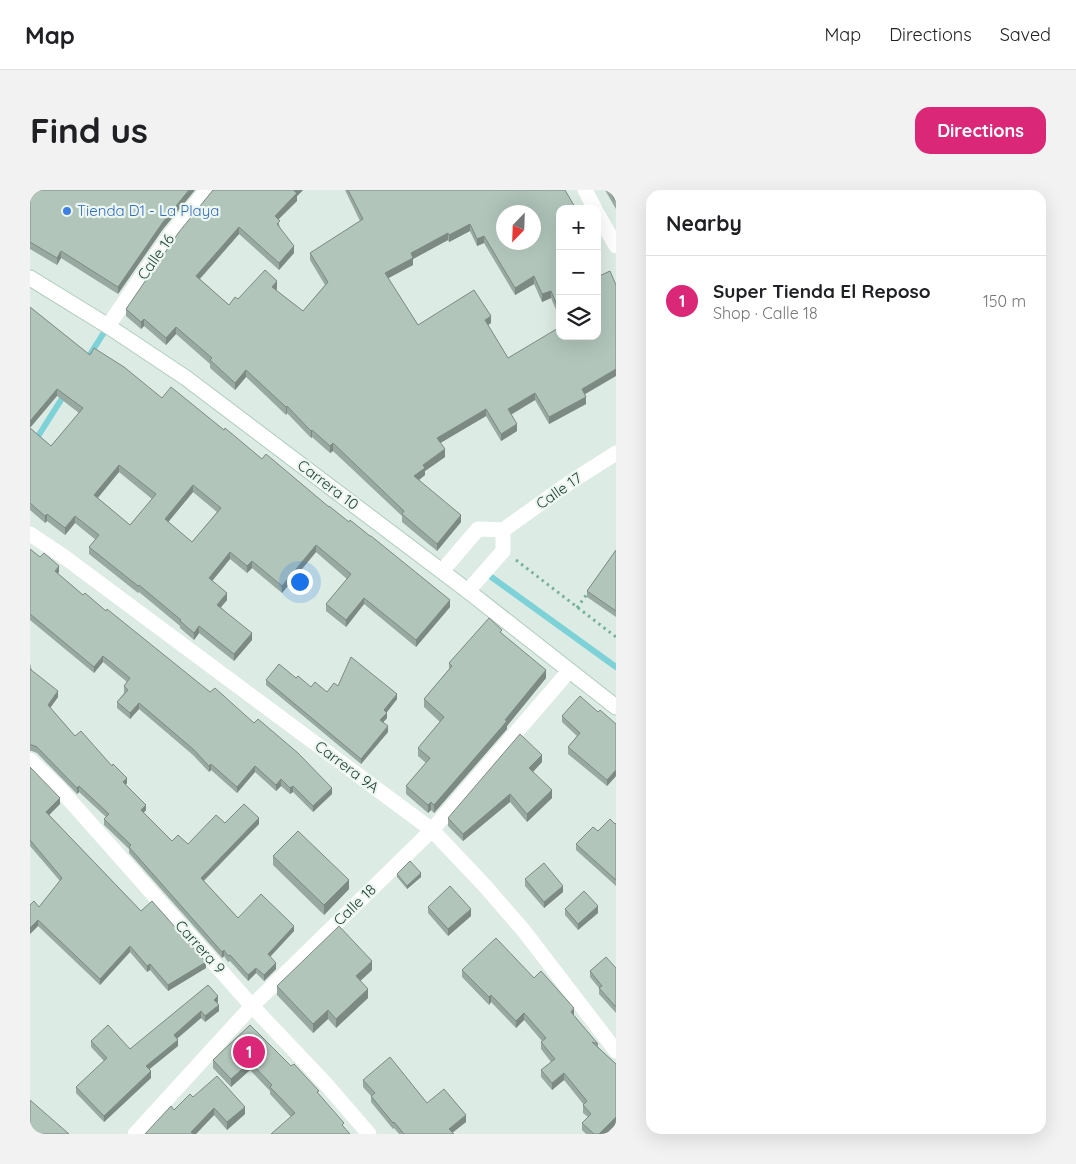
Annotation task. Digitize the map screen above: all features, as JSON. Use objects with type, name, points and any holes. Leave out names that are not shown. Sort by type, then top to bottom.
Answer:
[{"type":"street","name":"Calle 16","points":[[108,326],[171,234],[207,190]]},
{"type":"street","points":[[585,190],[593,205]]},
{"type":"street","points":[[601,220],[616,246]]},
{"type":"street","name":"Carrera 10","points":[[30,278],[108,326],[186,378],[442,571],[616,707]]},
{"type":"street","name":"Calle 17","points":[[502,530],[572,480],[616,453]]},
{"type":"street","points":[[442,571],[478,529],[502,530],[503,551],[468,591]]},
{"type":"street","name":"Carrera 9A","points":[[30,534],[71,562],[432,830],[524,931],[616,1051]]},
{"type":"street","name":"Calle 18","points":[[135,1134],[252,1006],[432,830],[570,670]]},
{"type":"street","name":"Carrera 9","points":[[30,760],[59,788],[252,1006],[325,1083],[369,1134]]},
{"type":"path","points":[[503,551],[616,638]]},
{"type":"path","points":[[577,608],[594,584]]},
{"type":"building","points":[[30,190],[189,190],[163,222],[118,287],[61,251],[57,258],[30,242]]},
{"type":"building","points":[[213,190],[296,190],[294,191],[297,193],[275,216],[280,221],[277,224],[294,246],[279,263],[239,227],[196,276],[229,305],[235,297],[238,299],[265,270],[277,281],[272,287],[303,311],[328,282],[310,253],[363,219],[348,190],[565,190],[574,205],[556,205],[556,303],[551,291],[542,294],[534,276],[515,288],[484,236],[477,239],[470,224],[449,235],[448,233],[411,253],[413,258],[385,273],[418,325],[474,290],[491,316],[485,320],[508,358],[556,329],[556,340],[601,340],[601,275],[610,271],[616,285],[616,369],[582,389],[586,397],[549,417],[535,393],[508,409],[517,424],[501,434],[486,409],[437,438],[445,449],[423,465],[425,468],[414,476],[461,515],[437,544],[402,514],[404,511],[333,443],[330,446],[311,431],[287,406],[246,370],[235,383],[210,360],[212,358],[176,327],[166,338],[144,319],[141,322],[126,309],[179,232]]},
{"type":"building","points":[[609,190],[616,190],[616,202]]},
{"type":"building","points":[[30,307],[90,355],[94,348],[124,367],[162,398],[171,387],[262,459],[266,454],[329,507],[371,536],[450,600],[416,640],[364,598],[346,620],[326,604],[351,574],[316,545],[282,586],[252,561],[247,566],[230,552],[209,578],[227,593],[217,605],[252,633],[234,654],[199,626],[194,633],[139,585],[89,547],[99,535],[75,516],[65,528],[47,514],[45,516],[30,503],[30,428],[51,446],[83,408],[57,389],[30,421]],"holes":[[[119,465],[156,494],[130,525],[94,495]],[[193,485],[221,508],[192,542],[165,519]]]},
{"type":"building","points":[[30,549],[40,557],[44,553],[59,566],[55,571],[83,595],[85,593],[106,611],[107,609],[210,692],[215,688],[254,723],[258,719],[298,753],[332,788],[313,806],[293,786],[290,788],[281,779],[276,785],[255,766],[237,787],[211,764],[209,766],[193,749],[139,703],[130,713],[117,702],[128,690],[124,686],[130,678],[103,656],[94,667],[30,614]]},
{"type":"building","points":[[616,550],[616,611],[587,591]]},
{"type":"building","points":[[489,618],[502,630],[500,632],[546,670],[505,720],[507,721],[434,805],[431,802],[428,805],[406,786],[430,758],[418,748],[444,717],[424,699],[452,666],[449,663]]},
{"type":"building","points":[[351,657],[397,694],[384,710],[387,713],[380,720],[388,726],[361,759],[266,680],[279,664],[311,687],[315,682],[327,692],[334,683],[338,686]]},
{"type":"building","points":[[30,669],[58,691],[48,705],[75,736],[81,731],[112,766],[113,764],[127,778],[123,782],[146,805],[141,810],[172,841],[178,835],[188,844],[216,815],[225,823],[244,804],[259,818],[201,878],[238,918],[261,894],[294,926],[268,954],[276,963],[264,975],[256,968],[248,975],[230,955],[228,956],[224,950],[222,952],[129,847],[131,845],[104,819],[109,814],[79,786],[77,788],[37,747],[30,745]]},
{"type":"building","points":[[580,696],[598,712],[600,710],[616,724],[616,770],[607,780],[568,747],[580,733],[562,716]]},
{"type":"building","points":[[520,734],[542,755],[529,768],[552,790],[527,814],[510,794],[463,834],[448,818]]},
{"type":"building","points":[[30,767],[60,798],[46,812],[141,911],[152,901],[206,962],[168,985],[150,964],[147,966],[130,946],[100,979],[38,920],[30,928],[30,905],[34,901],[39,907],[62,878],[30,840]]},
{"type":"building","points":[[610,819],[616,823],[616,880],[576,844],[593,827],[598,831]]},
{"type":"building","points":[[298,831],[349,880],[324,905],[273,856]]},
{"type":"building","points":[[410,861],[421,873],[407,886],[397,874]]},
{"type":"building","points":[[544,863],[563,886],[544,902],[525,879]]},
{"type":"building","points":[[450,886],[471,909],[448,929],[428,907]]},
{"type":"building","points":[[584,891],[598,906],[578,924],[565,909]]},
{"type":"building","points":[[339,926],[372,961],[356,976],[368,989],[336,1019],[328,1010],[313,1024],[277,986]]},
{"type":"building","points":[[496,938],[534,978],[541,971],[574,1008],[571,1012],[598,1044],[592,1042],[616,1064],[616,1117],[599,1134],[594,1134],[582,1123],[591,1114],[583,1105],[587,1101],[564,1073],[552,1083],[541,1070],[555,1059],[541,1042],[546,1038],[524,1013],[516,1021],[491,995],[489,997],[462,970]]},
{"type":"building","points":[[606,957],[616,968],[616,1007],[599,988],[602,986],[590,971]]},
{"type":"building","points":[[208,985],[218,996],[214,1000],[219,1005],[205,1016],[201,1011],[174,1035],[178,1040],[146,1066],[151,1071],[104,1116],[76,1087],[107,1058],[91,1041],[108,1025],[130,1049]]},
{"type":"building","points":[[250,1025],[291,1066],[294,1064],[319,1091],[317,1092],[344,1123],[342,1125],[350,1134],[271,1134],[295,1113],[270,1087],[272,1085],[250,1062],[231,1079],[213,1060]]},
{"type":"building","points":[[390,1057],[427,1103],[444,1089],[466,1115],[449,1129],[454,1134],[404,1134],[393,1123],[371,1096],[375,1093],[363,1080]]},
{"type":"building","points":[[217,1076],[245,1107],[227,1122],[214,1108],[191,1132],[193,1134],[145,1134],[171,1106],[174,1110],[190,1094],[193,1097]]},
{"type":"building","points":[[30,1100],[69,1134],[30,1134]]},
{"type":"waterway","points":[[86,361],[108,326]]},
{"type":"waterway","points":[[30,449],[66,392]]},
{"type":"waterway","points":[[490,576],[616,667]]},
{"type":"place","name":"Tienda D1 - La Playa","points":[[67,211]]},
{"type":"place","name":"Super Tienda El Reposo","points":[[249,1052]]}]
